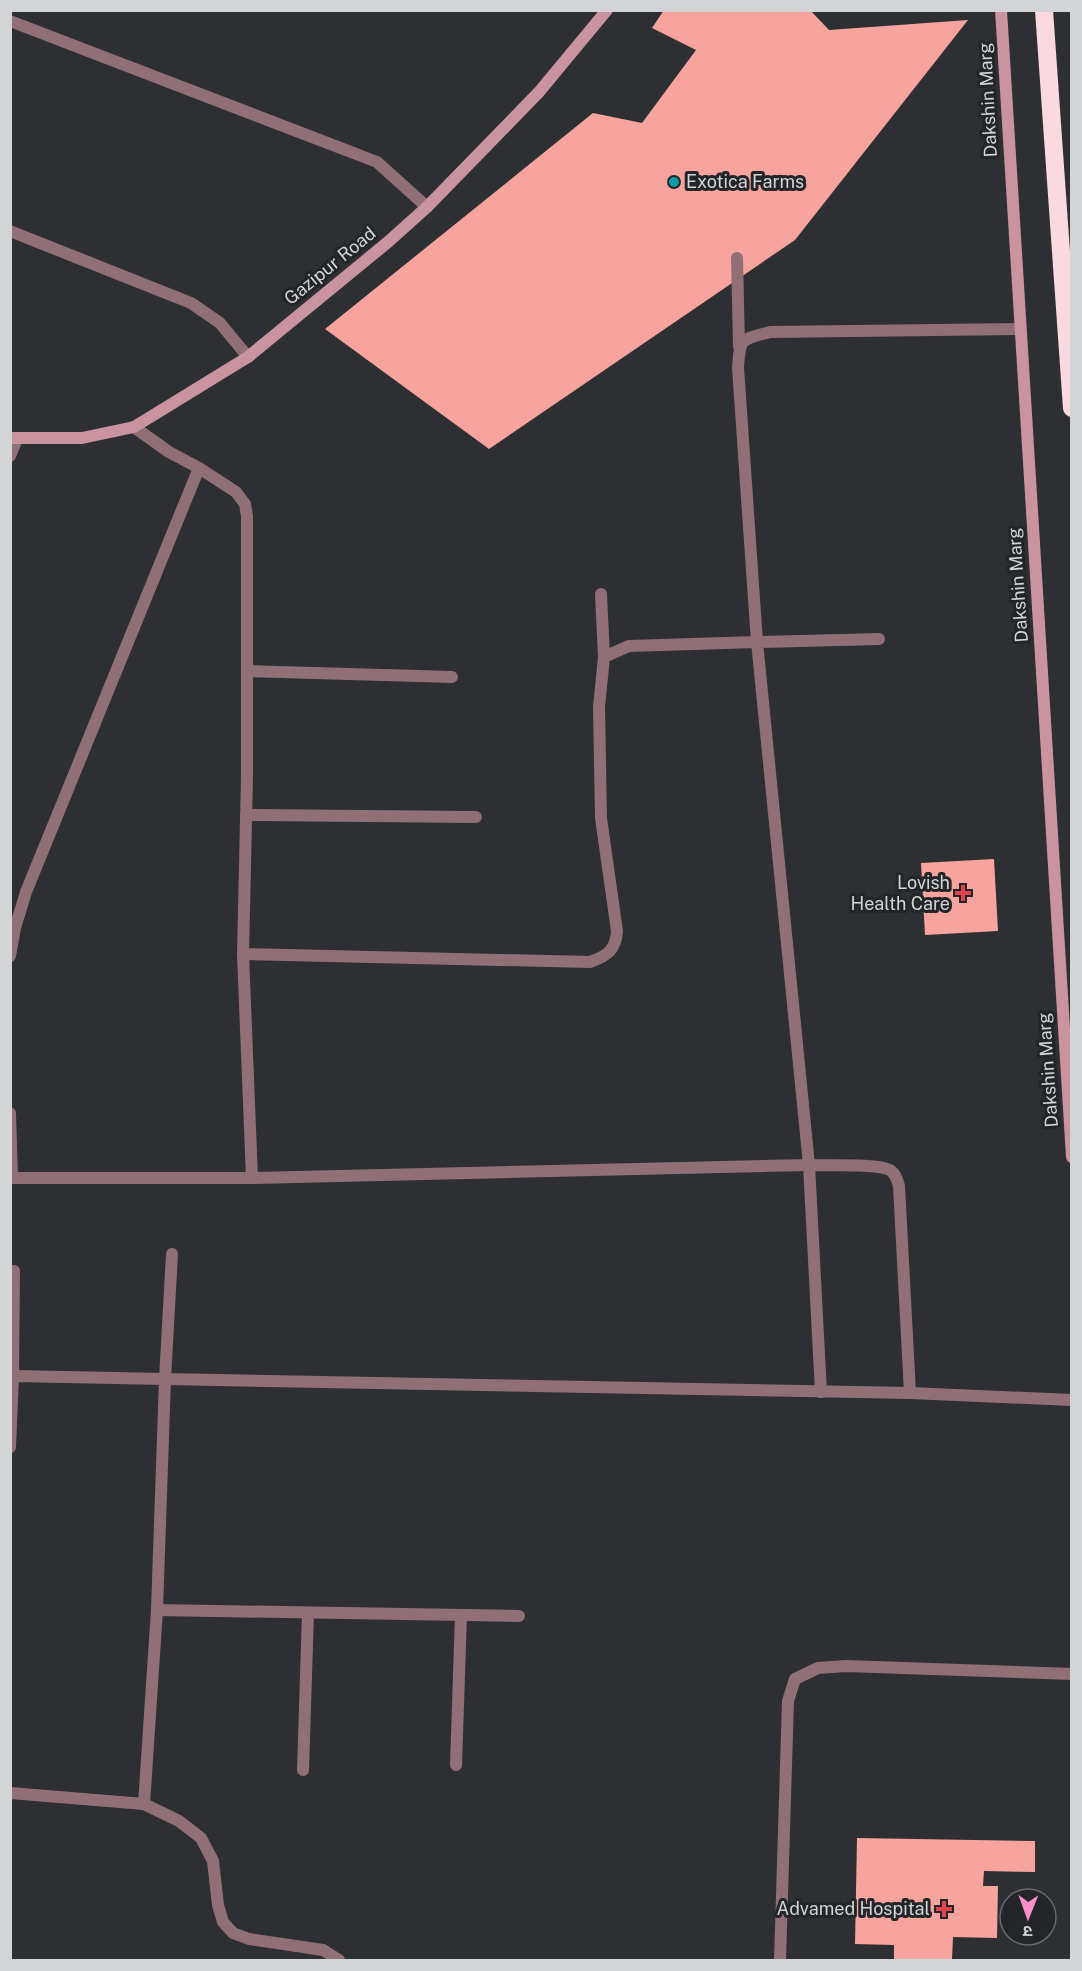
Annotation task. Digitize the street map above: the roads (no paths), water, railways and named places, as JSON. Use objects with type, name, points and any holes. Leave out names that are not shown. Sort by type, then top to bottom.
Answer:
[{"type":"highway","points":[[1044,10],[1071,408]]},
{"type":"street","name":"Gazipur Road","points":[[14,438],[82,438],[134,427],[248,357],[427,207],[539,92],[607,10]]},
{"type":"street","name":"Dakshin Marg","points":[[1001,10],[1071,1157]]},
{"type":"street","points":[[10,21],[377,162],[427,207]]},
{"type":"street","points":[[10,231],[191,303],[220,323],[248,357]]},
{"type":"street","points":[[737,258],[738,368],[757,642],[809,1165],[821,1392]]},
{"type":"street","points":[[739,346],[746,338],[770,332],[1020,329]]},
{"type":"street","points":[[134,427],[169,452],[200,468],[236,492],[245,504],[247,516],[243,954],[252,1178]]},
{"type":"street","points":[[10,456],[14,438]]},
{"type":"street","points":[[10,956],[15,928],[26,892],[200,468]]},
{"type":"street","points":[[243,954],[590,962],[607,956],[616,943],[617,931],[601,818],[599,707],[604,657],[601,594]]},
{"type":"street","points":[[604,657],[629,646],[879,639]]},
{"type":"street","points":[[247,671],[452,677]]},
{"type":"street","points":[[246,814],[476,817]]},
{"type":"street","points":[[10,1113],[11,1178],[252,1178],[809,1165],[874,1166],[888,1169],[895,1175],[899,1186],[910,1393]]},
{"type":"street","points":[[144,1804],[157,1610],[172,1254]]},
{"type":"street","points":[[10,1447],[14,1271]]},
{"type":"street","points":[[13,1376],[910,1393],[1071,1400]]},
{"type":"street","points":[[157,1610],[519,1616]]},
{"type":"street","points":[[303,1770],[308,1613]]},
{"type":"street","points":[[456,1764],[460,1615]]},
{"type":"street","points":[[780,1960],[788,1701],[795,1679],[818,1668],[846,1666],[1071,1674]]},
{"type":"street","points":[[10,1793],[144,1804],[179,1821],[201,1838],[213,1861],[218,1905],[223,1922],[233,1933],[249,1939],[323,1950],[339,1960]]},
{"type":"place","name":"Exotica Farms","points":[[674,182]]},
{"type":"place","name":"Lovish Health Care","points":[[963,893]]},
{"type":"place","name":"Advamed Hospital","points":[[944,1909]]}]
